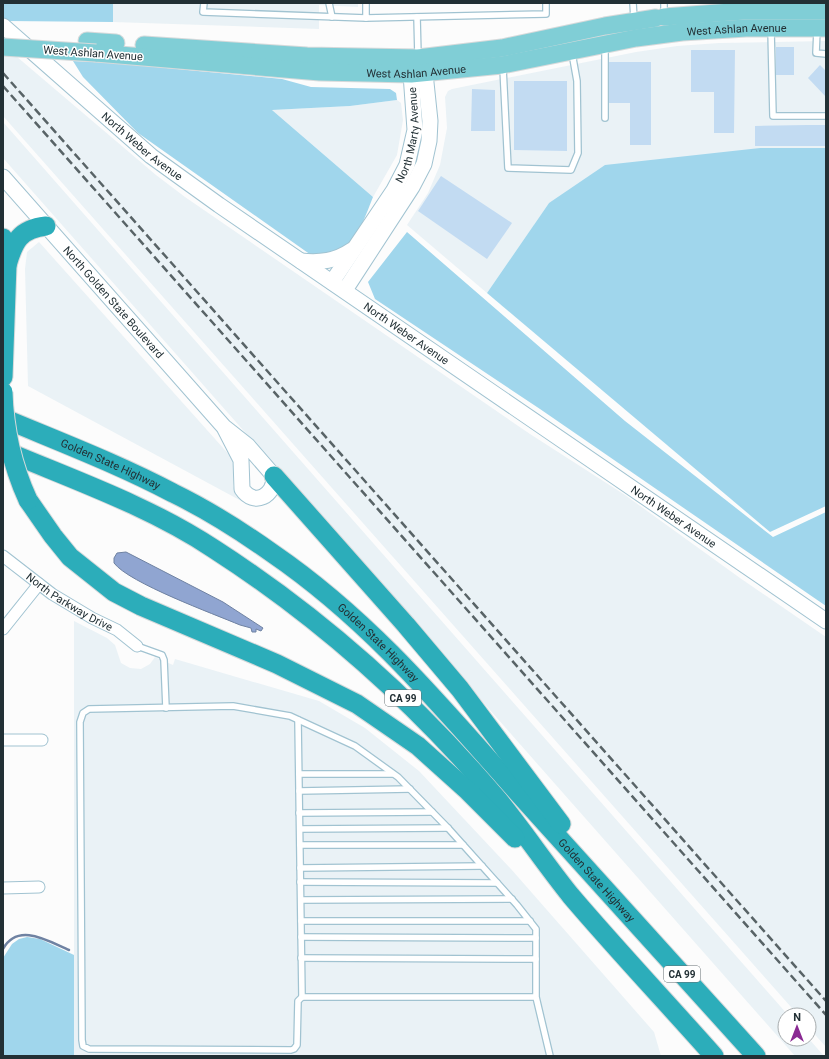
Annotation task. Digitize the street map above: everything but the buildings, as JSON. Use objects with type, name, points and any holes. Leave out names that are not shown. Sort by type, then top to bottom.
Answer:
[{"type":"highway","points":[[7,265],[11,251],[21,235],[36,227],[46,226]]},
{"type":"highway","points":[[3,238],[7,265],[3,377]]},
{"type":"highway","points":[[3,392],[5,425],[9,448],[28,500],[53,536],[70,557],[114,592],[141,606],[277,664],[363,708],[418,746],[468,791],[570,895]]},
{"type":"highway","name":"Golden State Highway","points":[[3,418],[115,465],[174,493],[225,522],[268,550],[323,591],[366,628],[408,669],[756,1056]]},
{"type":"highway","name":"CA 99","points":[[3,450],[132,505],[174,525],[219,552],[264,583],[310,618],[388,684],[421,717],[499,802],[570,895],[714,1056]]},
{"type":"highway","points":[[274,476],[406,625],[460,689],[573,840],[608,893]]},
{"type":"main road","name":"West Ashlan Avenue","points":[[3,47],[91,47],[321,56],[418,58],[502,48],[634,21],[661,13],[787,7],[826,11]]},
{"type":"main road","points":[[605,44],[615,33],[661,13]]},
{"type":"main road","name":"North Weber Avenue","points":[[3,26],[151,156],[301,261],[826,621]]},
{"type":"main road","name":"West Ashlan Avenue","points":[[3,36],[320,72],[418,74],[502,65],[605,44],[682,32],[771,28],[821,28]]},
{"type":"main road","name":"North Marty Avenue","points":[[332,282],[397,184],[409,160],[415,120],[418,58]]},
{"type":"main road","name":"North Marty Avenue","points":[[345,290],[412,187],[424,164],[430,130],[418,74]]},
{"type":"main road","name":"North Golden State Boulevard","points":[[3,177],[224,427],[248,446],[274,476],[273,486],[266,495],[255,498],[244,492],[241,485],[241,460],[224,427]]},
{"type":"main road","points":[[301,261],[328,261],[346,254],[356,247]]},
{"type":"street","name":"North Parkway Drive","points":[[3,556],[39,584],[73,607],[117,630],[137,646]]},
{"type":"street","points":[[3,629],[39,584]]},
{"type":"street","points":[[3,740],[42,740]]},
{"type":"street","points":[[3,888],[39,887]]},
{"type":"lane","points":[[204,3],[203,12],[366,18],[546,14],[546,3]]},
{"type":"lane","points":[[329,3],[332,17]]},
{"type":"lane","points":[[366,3],[366,18]]},
{"type":"lane","points":[[633,3],[634,21]]},
{"type":"lane","points":[[416,17],[418,58]]},
{"type":"lane","points":[[771,28],[773,116],[826,116]]},
{"type":"lane","points":[[821,28],[816,54],[826,54]]},
{"type":"lane","points":[[605,44],[605,118]]},
{"type":"lane","points":[[502,65],[508,168],[571,170],[578,153],[577,82],[571,51]]},
{"type":"lane","points":[[137,646],[162,655],[164,660],[166,708]]},
{"type":"lane","points":[[298,720],[302,997],[298,1001],[297,1045],[291,1050],[89,1049],[84,1046],[82,1040],[80,722],[83,713],[89,709],[233,706],[290,716],[354,746],[392,774],[448,828],[512,899],[536,929],[536,997],[550,1056]]},
{"type":"lane","points":[[299,774],[392,774]]},
{"type":"lane","points":[[299,791],[410,790]]},
{"type":"lane","points":[[299,813],[432,812]]},
{"type":"lane","points":[[300,829],[448,828]]},
{"type":"lane","points":[[300,845],[463,845]]},
{"type":"lane","points":[[300,868],[482,866]]},
{"type":"lane","points":[[300,882],[497,883]]},
{"type":"lane","points":[[300,900],[512,899]]},
{"type":"lane","points":[[301,921],[530,921]]},
{"type":"lane","points":[[301,937],[536,938]]},
{"type":"lane","points":[[301,958],[536,959]]},
{"type":"lane","points":[[302,997],[536,997]]},
{"type":"shaded area","points":[[3,3],[113,3],[113,22],[7,21],[3,17]]},
{"type":"shaded area","points":[[113,3],[358,3],[358,7],[319,5],[319,29],[113,22]]},
{"type":"shaded area","points":[[826,41],[826,148],[761,148],[549,203],[487,293],[407,225],[428,193],[440,165],[447,128],[445,97],[448,91],[452,89],[636,52],[677,46],[719,43]]},
{"type":"shaded area","points":[[3,45],[156,175],[185,197],[530,434],[625,495],[740,578],[826,637],[826,1047],[817,1037],[817,1007],[791,1007],[3,116]]},
{"type":"shaded area","points":[[73,61],[114,63],[282,79],[311,87],[390,89],[396,93],[397,100],[350,106],[272,110],[373,197],[358,232],[346,246],[339,251],[325,255],[311,255],[138,133],[83,77]]},
{"type":"shaded area","points":[[397,100],[401,103],[403,120],[397,155],[373,197],[272,110],[350,106]]},
{"type":"shaded area","points":[[3,122],[781,1007],[777,1007],[777,1036],[3,158]]},
{"type":"shaded area","points":[[760,148],[826,148],[826,506],[770,532],[487,293],[549,203],[605,165]]},
{"type":"shaded area","points":[[407,232],[625,421],[773,537],[826,512],[826,606],[540,409],[375,299],[368,282]]},
{"type":"shaded area","points":[[39,242],[232,458],[235,463],[233,486],[238,495],[248,502],[247,504],[28,386],[25,269],[27,252]]},
{"type":"shaded area","points":[[126,552],[223,602],[263,628],[261,631],[256,629],[256,632],[252,632],[251,628],[193,606],[136,580],[114,563],[114,558],[117,553]]},
{"type":"shaded area","points":[[74,621],[107,638],[115,645],[121,663],[130,668],[141,669],[150,664],[155,657],[173,665],[175,659],[319,701],[365,728],[419,771],[511,869],[654,1032],[661,1056],[74,1056]]},
{"type":"shaded area","points":[[27,937],[40,939],[74,955],[74,1056],[3,1056],[3,958],[12,944],[19,939]]},
{"type":"shaded area","points":[[787,1047],[816,1047],[824,1056],[795,1056]]},
{"type":"waterway","points":[[3,949],[9,941],[17,936],[25,935],[43,939],[69,950]]},
{"type":"railway","points":[[3,73],[826,1001]]},
{"type":"railway","points":[[3,86],[826,1015]]}]
